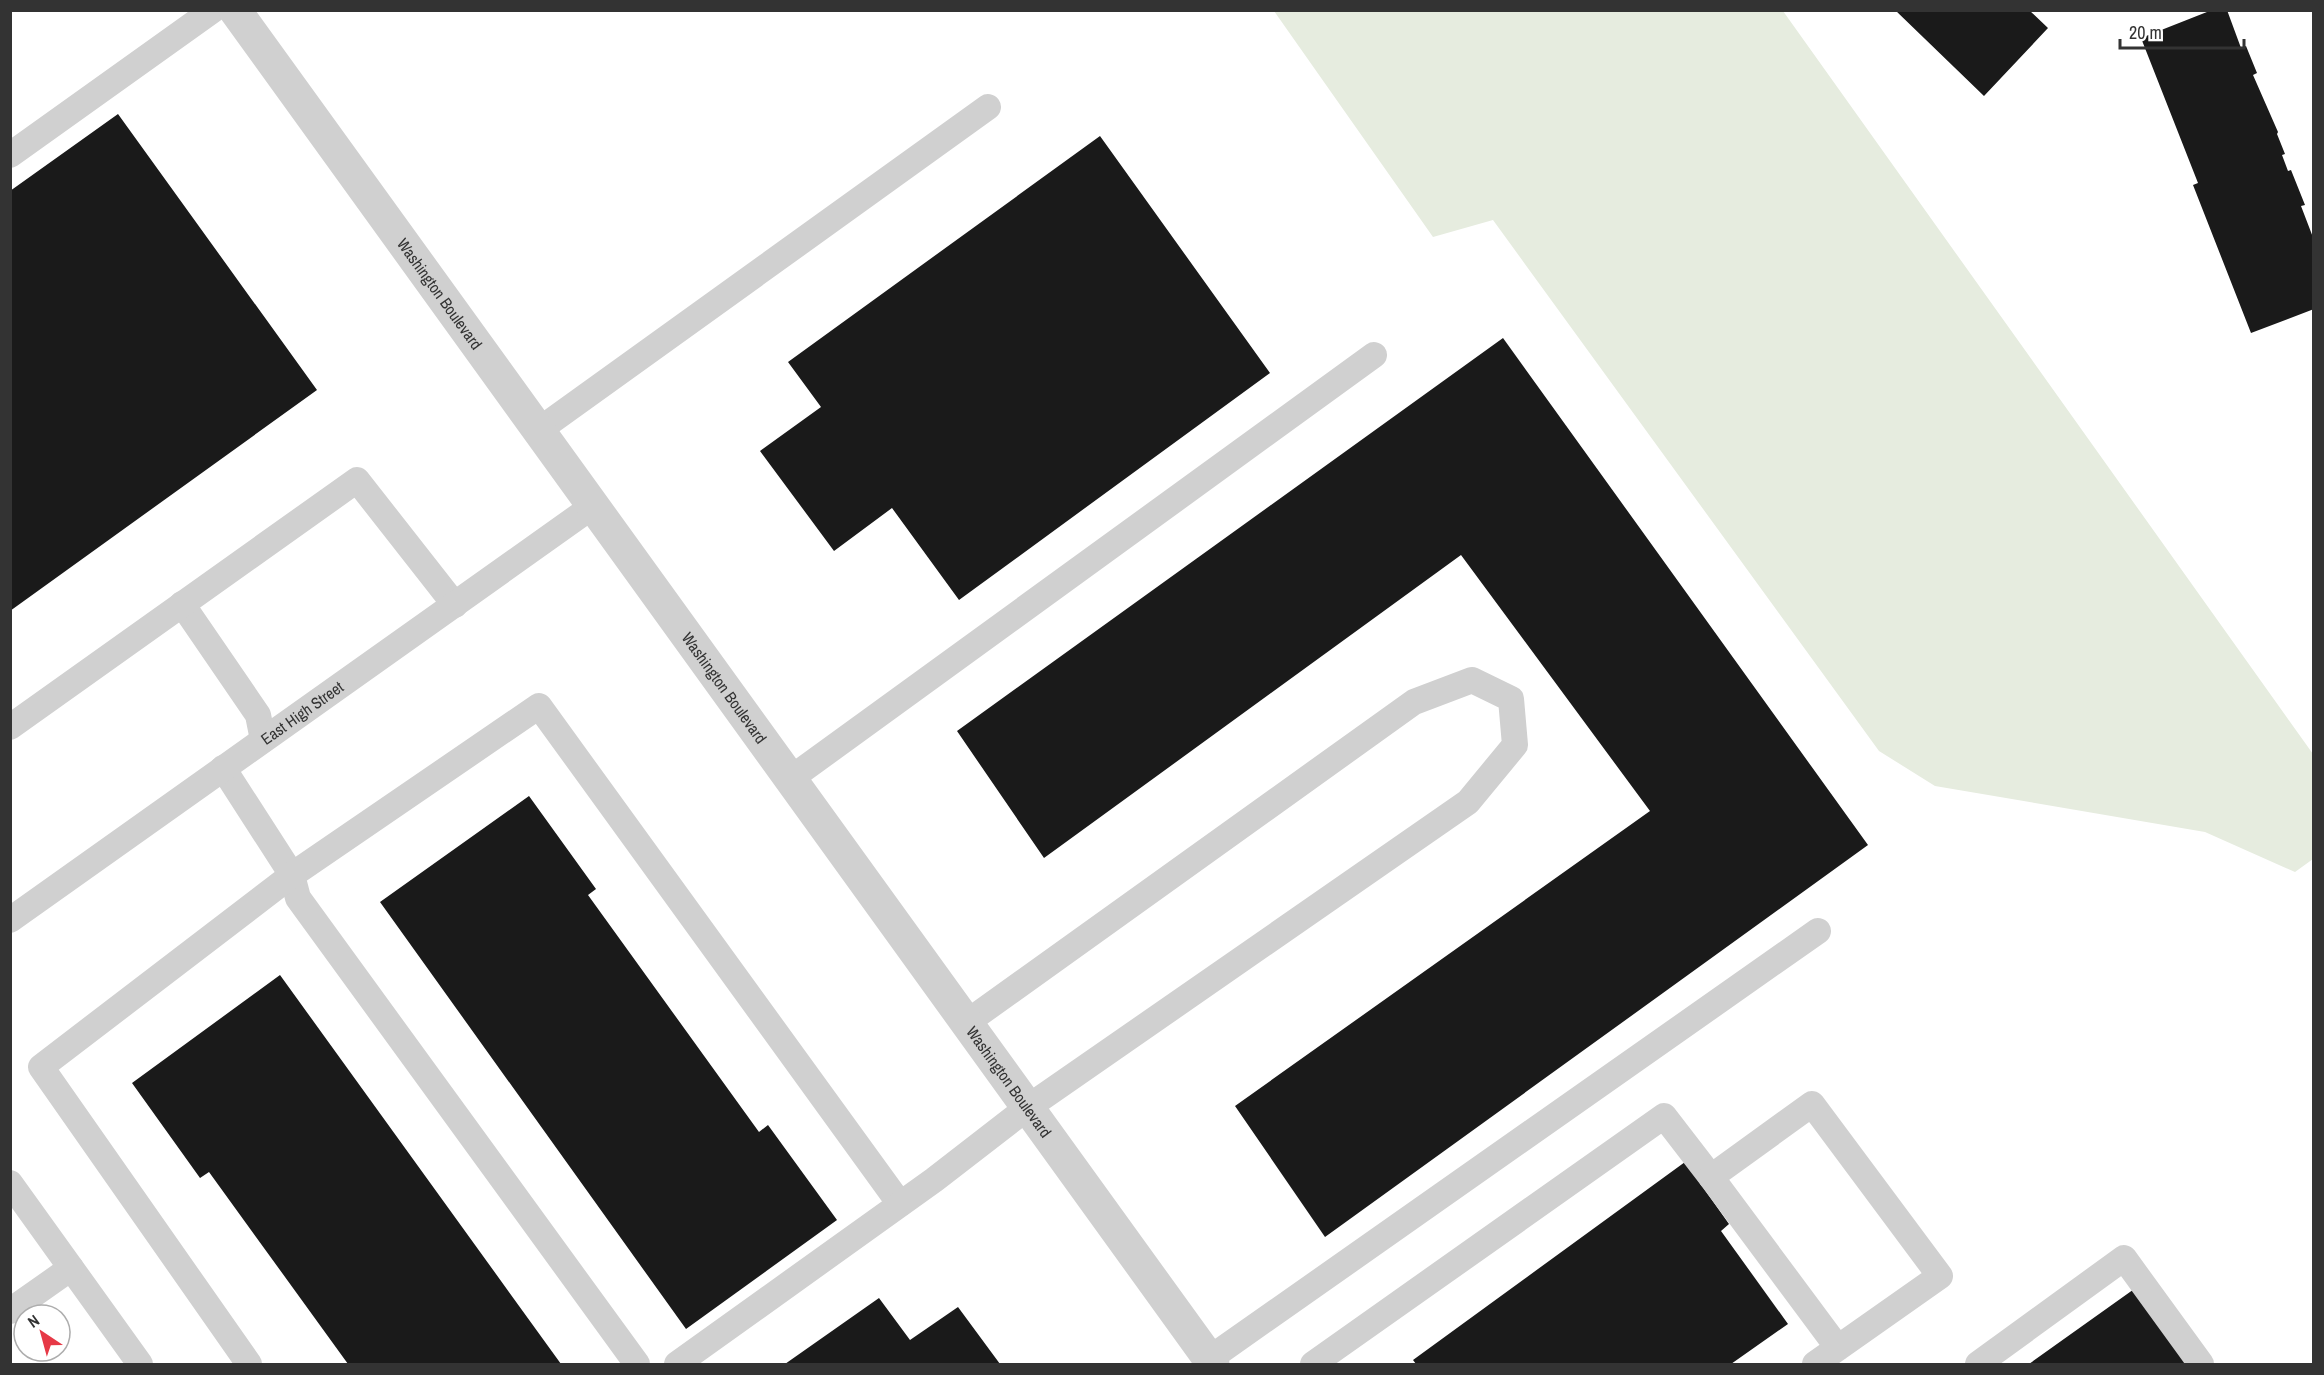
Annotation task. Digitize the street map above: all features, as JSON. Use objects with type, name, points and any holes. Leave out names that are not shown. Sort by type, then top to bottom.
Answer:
[{"type":"street","name":"Washington Boulevard","points":[[235,10],[1211,1362]]},
{"type":"lane","points":[[10,154],[213,10]]},
{"type":"lane","points":[[539,430],[988,107]]},
{"type":"lane","points":[[790,779],[1374,355]]},
{"type":"lane","points":[[10,726],[357,480],[454,605]]},
{"type":"lane","name":"East High Street","points":[[10,920],[593,506]]},
{"type":"lane","points":[[182,604],[258,715],[263,740]]},
{"type":"lane","points":[[677,1365],[900,1204],[1027,1108],[1468,802],[1515,745],[1511,699],[1472,680],[1414,702],[966,1023]]},
{"type":"lane","points":[[249,1365],[41,1066],[292,875],[539,706],[900,1204]]},
{"type":"lane","points":[[223,768],[292,875],[298,898],[637,1365]]},
{"type":"lane","points":[[1211,1362],[1818,931]]},
{"type":"lane","points":[[1711,1177],[1812,1104],[1940,1276],[1815,1365]]},
{"type":"lane","points":[[1312,1365],[1664,1116],[1838,1348]]},
{"type":"lane","points":[[10,1183],[140,1365]]},
{"type":"lane","points":[[1978,1365],[2124,1258],[2201,1365]]},
{"type":"lane","points":[[10,1311],[71,1268]]},
{"type":"shaded area","points":[[1274,11],[1783,11],[2313,754],[2313,859],[2295,872],[2205,832],[1935,786],[1879,751],[1493,220],[1433,237]]},
{"type":"building","points":[[1895,10],[2029,10],[2048,28],[1984,96]]},
{"type":"building","points":[[2212,10],[2227,10],[2241,48],[2246,46],[2257,73],[2253,75],[2278,132],[2285,154],[2282,155],[2288,171],[2291,170],[2305,205],[2301,206],[2314,240],[2314,309],[2251,333],[2193,185],[2198,183],[2141,38]]},
{"type":"building","points":[[118,114],[317,390],[10,611],[10,191]]},
{"type":"building","points":[[1100,136],[1270,373],[959,600],[892,508],[834,551],[760,451],[821,407],[788,362]]},
{"type":"building","points":[[1503,338],[1868,845],[1325,1237],[1235,1106],[1650,811],[1461,555],[1044,858],[957,731]]},
{"type":"building","points":[[529,796],[596,889],[588,895],[759,1132],[768,1125],[837,1220],[686,1329],[380,902]]},
{"type":"building","points":[[280,975],[561,1364],[348,1364],[209,1172],[200,1178],[132,1083]]},
{"type":"building","points":[[1685,1162],[1729,1224],[1721,1231],[1788,1324],[1731,1364],[1416,1364],[1413,1360]]},
{"type":"building","points":[[2137,1287],[2196,1364],[2029,1364]]},
{"type":"building","points":[[879,1298],[910,1340],[958,1307],[1000,1364],[785,1364]]}]
